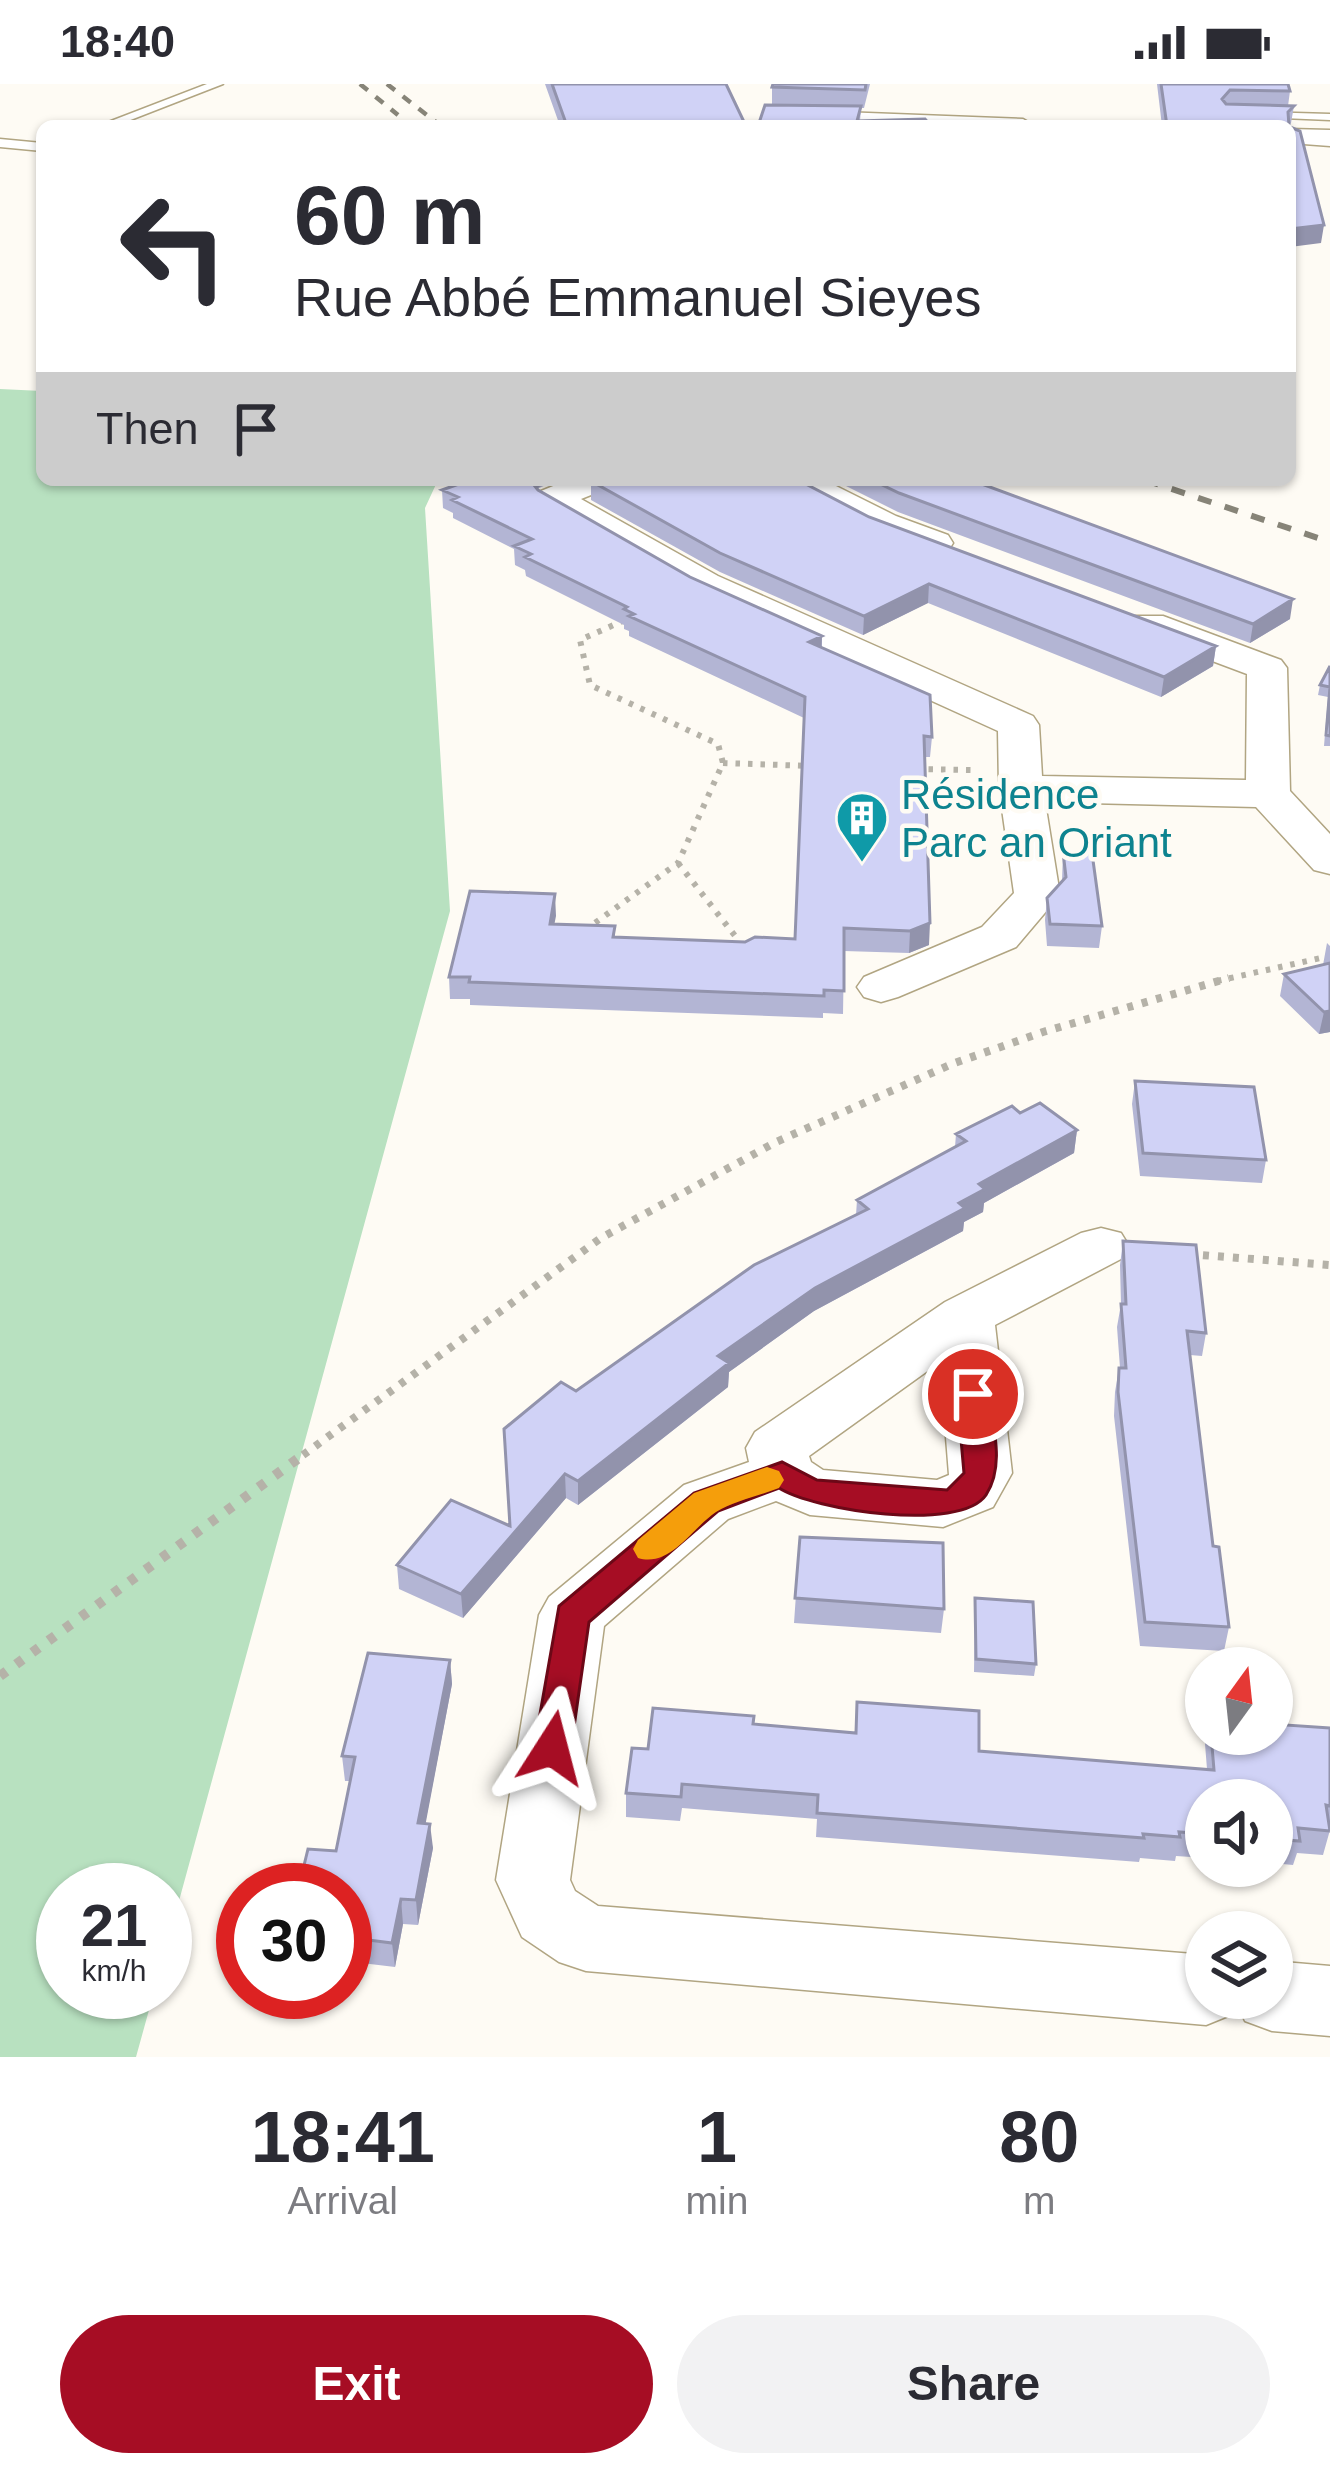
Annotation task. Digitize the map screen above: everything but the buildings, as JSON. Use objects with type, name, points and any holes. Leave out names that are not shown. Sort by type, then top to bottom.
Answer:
[{"type":"street","points":[[771,114],[897,120]]},
{"type":"street","points":[[1296,136],[1330,138]]},
{"type":"street","points":[[584,486],[553,498],[705,584],[1018,725],[1037,895],[999,937],[881,987]]},
{"type":"street","points":[[809,486],[883,524],[968,556]]},
{"type":"street","points":[[1118,612],[1267,668],[1268,794],[1330,860]]},
{"type":"street","points":[[1021,780],[1268,794]]},
{"type":"street","points":[[965,1316],[981,1473],[971,1491],[943,1504],[898,1500],[810,1492],[782,1474],[777,1448],[965,1316],[1101,1246]]},
{"type":"street","points":[[782,1474],[706,1502],[572,1616],[533,1880],[548,1914],[586,1938],[1185,1988]]},
{"type":"street","points":[[1293,1998],[1330,2001]]},
{"type":"lane","points":[[120,120],[217,84]]},
{"type":"lane","points":[[1249,115],[1330,118]]},
{"type":"lane","points":[[0,143],[36,146]]},
{"type":"path","points":[[584,931],[678,863],[722,763],[718,744],[590,685],[580,640],[705,584]]},
{"type":"path","points":[[722,763],[814,766]]},
{"type":"path","points":[[906,769],[1021,780]]},
{"type":"path","points":[[678,863],[739,941]]},
{"type":"path","points":[[0,1676],[601,1238],[690,1184],[835,1111],[963,1058],[1150,1000],[1330,956]]},
{"type":"path","points":[[1101,1246],[1330,1265]]},
{"type":"green space","points":[[0,389],[36,391],[36,486],[435,486],[425,508],[450,911],[189,1863],[36,1863],[36,2019],[147,2019],[136,2057],[0,2057]]},
{"type":"railway","points":[[360,84],[398,115]]},
{"type":"railway","points":[[387,84],[433,120]]},
{"type":"railway","points":[[1163,486],[1330,542]]},
{"type":"slow traffic","points":[[651,1549],[706,1502],[767,1480]]},
{"type":"place","name":"Résidence Parc an Oriant","points":[[862,864]]},
{"type":"route","points":[[552,1748],[572,1616],[706,1502],[782,1474],[810,1492],[943,1504],[959,1499],[971,1491],[981,1473],[973,1394]]}]
